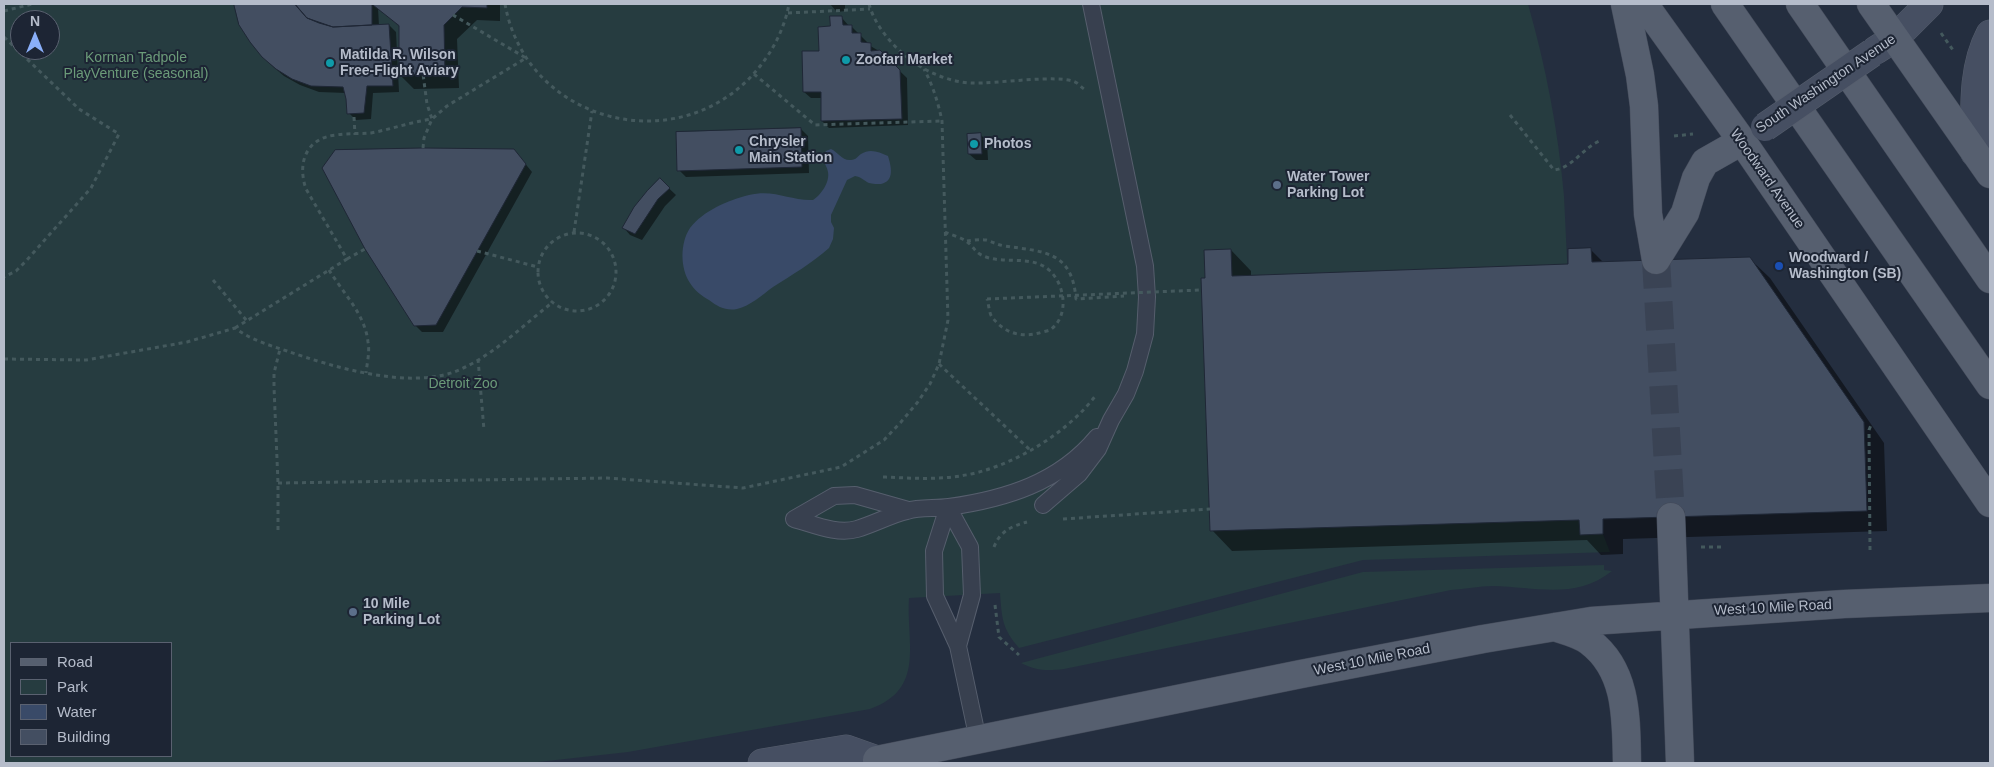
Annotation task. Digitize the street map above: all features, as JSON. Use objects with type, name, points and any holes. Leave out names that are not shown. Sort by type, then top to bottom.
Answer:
[{"type":"main road","points":[[1625,4],[1640,75],[1644,106],[1648,214],[1656,260],[1684,213],[1696,178],[1705,162],[1742,141]]},
{"type":"main road","name":"Woodward Avenue","points":[[1644,4],[1742,141],[1990,503]]},
{"type":"main road","points":[[1725,4],[1990,385]]},
{"type":"main road","points":[[1800,4],[1990,279]]},
{"type":"main road","points":[[1871,4],[1982,163]]},
{"type":"main road","name":"South Washington Avenue","points":[[1742,141],[1766,127],[1872,52],[1934,16]]},
{"type":"main road","points":[[1982,163],[1977,74],[1983,47],[1990,34]]},
{"type":"main road","points":[[1671,517],[1680,763]]},
{"type":"main road","name":"West 10 Mile Road","points":[[762,763],[846,749],[877,760],[1302,674],[1554,627],[1620,618],[1844,604],[1990,598]]},
{"type":"main road","points":[[1554,627],[1589,641],[1609,664],[1620,686],[1626,709],[1627,763]]},
{"type":"lane","points":[[1043,504],[1079,474],[1098,449],[1111,420],[1126,394],[1142,347],[1146,324],[1147,282],[1091,4]]},
{"type":"lane","points":[[908,510],[855,495],[834,496],[794,519],[835,530],[851,530],[908,510],[948,507],[984,501],[1025,490],[1054,474],[1075,458],[1092,444],[1111,420]]},
{"type":"lane","points":[[948,507],[934,551],[935,596],[958,646],[978,740]]},
{"type":"lane","points":[[948,507],[970,548],[972,595],[958,646]]},
{"type":"path","points":[[4,10],[32,4]]},
{"type":"path","points":[[505,4],[508,22],[526,58],[544,80],[566,98],[592,111],[616,118],[641,122],[666,120],[691,114],[714,105],[736,91],[754,74],[768,55],[780,35],[788,13],[789,4]]},
{"type":"path","points":[[869,4],[870,9],[888,39],[906,57],[924,69],[945,78],[971,83],[1060,79],[1075,82],[1086,91]]},
{"type":"path","points":[[788,13],[870,9]]},
{"type":"path","points":[[453,15],[526,58]]},
{"type":"path","points":[[1934,16],[1953,50],[1960,55]]},
{"type":"path","points":[[4,37],[79,109],[119,134],[91,188],[26,262],[16,271],[4,277]]},
{"type":"path","points":[[423,148],[424,138],[432,119],[447,106],[526,58]]},
{"type":"path","points":[[278,483],[607,478],[743,488],[841,467],[884,440],[917,403],[930,384],[939,364],[948,320],[942,121],[935,93],[924,69]]},
{"type":"path","points":[[423,74],[424,92],[432,119]]},
{"type":"path","points":[[754,74],[815,125],[942,121]]},
{"type":"path","points":[[574,232],[592,111]]},
{"type":"path","points":[[1510,116],[1554,170],[1564,167],[1594,143],[1602,140]]},
{"type":"path","points":[[354,117],[355,134]]},
{"type":"path","points":[[348,259],[306,189],[302,176],[303,159],[312,145],[324,138],[337,134],[372,133],[415,121],[432,119]]},
{"type":"path","points":[[1674,136],[1696,133]]},
{"type":"path","points":[[574,232],[591,235],[606,245],[615,261],[616,280],[608,297],[593,308],[575,311],[561,308],[553,302],[542,290],[538,277],[540,256],[548,245],[558,236],[574,232]]},
{"type":"path","points":[[945,232],[966,241],[985,240],[995,244],[1037,249],[1049,253],[1066,267],[1072,277],[1076,298],[1124,296]]},
{"type":"path","points":[[966,241],[976,253],[987,258],[1011,262],[1038,263],[1048,269],[1059,281],[1064,298],[1060,317],[1050,330],[1027,337],[1007,332],[991,316],[987,299],[1201,290]]},
{"type":"path","points":[[4,359],[86,360],[187,342],[235,328],[365,249]]},
{"type":"path","points":[[477,251],[538,267]]},
{"type":"path","points":[[329,270],[361,317],[368,342],[366,373]]},
{"type":"path","points":[[213,280],[247,322]]},
{"type":"path","points":[[1123,287],[1123,306]]},
{"type":"path","points":[[235,328],[251,338],[318,362],[366,373],[427,378],[454,372],[478,359],[553,302]]},
{"type":"path","points":[[278,530],[274,387],[280,349]]},
{"type":"path","points":[[478,359],[484,430]]},
{"type":"path","points":[[939,364],[1030,450]]},
{"type":"path","points":[[877,476],[913,478],[958,477],[992,469],[1030,450],[1063,428],[1097,394]]},
{"type":"path","points":[[1870,550],[1869,430],[1871,426]]},
{"type":"path","points":[[841,467],[846,471]]},
{"type":"path","points":[[1062,519],[1210,509]]},
{"type":"path","points":[[992,554],[998,537],[1012,526],[1032,521]]},
{"type":"path","points":[[1699,548],[1725,548]]},
{"type":"path","points":[[995,603],[999,637],[1018,655]]},
{"type":"green space","name":"Detroit Zoo","points":[[4,4],[1528,4],[1550,99],[1564,196],[1580,535],[1603,534],[1610,552],[1363,560],[1019,648],[1006,629],[1001,610],[1000,593],[909,598],[909,663],[906,677],[899,690],[888,700],[870,709],[628,752],[529,763],[4,763]]},
{"type":"green space","points":[[1604,565],[1604,570],[1612,571],[1584,586],[1570,589],[1555,590],[1483,586],[1451,590],[1064,669],[1042,670],[1021,663],[1363,572]]},
{"type":"water","points":[[831,149],[848,160],[854,159],[868,151],[888,156],[891,173],[888,180],[881,184],[873,184],[855,176],[847,180],[831,215],[831,222],[834,228],[833,239],[829,248],[802,269],[751,303],[737,309],[722,308],[701,295],[692,286],[687,277],[682,256],[684,241],[695,222],[716,207],[749,195],[767,193],[813,200],[822,192],[826,184],[828,172],[823,156],[826,151]]},
{"type":"building","name":"Matilda R. Wilson Free-Flight Aviary","points":[[234,4],[295,4],[307,18],[333,27],[389,24],[393,86],[367,86],[364,113],[347,114],[343,87],[311,86],[292,79],[262,57],[239,25]]},
{"type":"building","points":[[295,4],[372,4],[372,25],[333,27],[307,18]]},
{"type":"building","points":[[372,4],[487,4],[487,8],[462,7],[444,25],[445,74],[399,75],[399,26]]},
{"type":"building","name":"Zoofari Market","points":[[830,16],[842,16],[843,25],[852,25],[852,33],[861,33],[861,42],[871,43],[871,51],[880,50],[900,70],[902,119],[821,121],[821,92],[803,92],[802,51],[819,51],[818,27],[830,26]]},
{"type":"building","name":"Chrysler Main Station","points":[[801,128],[802,167],[677,171],[676,132]]},
{"type":"building","name":"Photos","points":[[981,133],[982,154],[968,154],[967,134]]},
{"type":"building","points":[[423,148],[514,149],[526,164],[436,325],[414,326],[365,249],[322,168],[335,150]]},
{"type":"building","points":[[660,178],[670,188],[658,199],[635,234],[622,228],[634,207]]},
{"type":"building","points":[[1591,248],[1592,262],[1750,257],[1864,422],[1867,511],[1603,519],[1603,534],[1580,535],[1579,520],[1210,531],[1201,278],[1205,278],[1204,250],[1231,249],[1232,276],[1568,264],[1568,249]]},
{"type":"tunnel","points":[[1656,260],[1671,517]]},
{"type":"place","name":"Zoofari Market","points":[[846,60]]},
{"type":"place","name":"Matilda R. Wilson Free-Flight Aviary","points":[[330,63]]},
{"type":"place","name":"Photos","points":[[974,144]]},
{"type":"place","name":"Chrysler Main Station","points":[[739,150]]},
{"type":"place","name":"Water Tower Parking Lot","points":[[1277,185]]},
{"type":"place","name":"Woodward / Washington (SB)","points":[[1779,266]]},
{"type":"place","name":"10 Mile Parking Lot","points":[[353,612]]},
{"type":"park label","name":"Korman Tadpole PlayVenture (seasonal)","points":[[136,66]]}]
